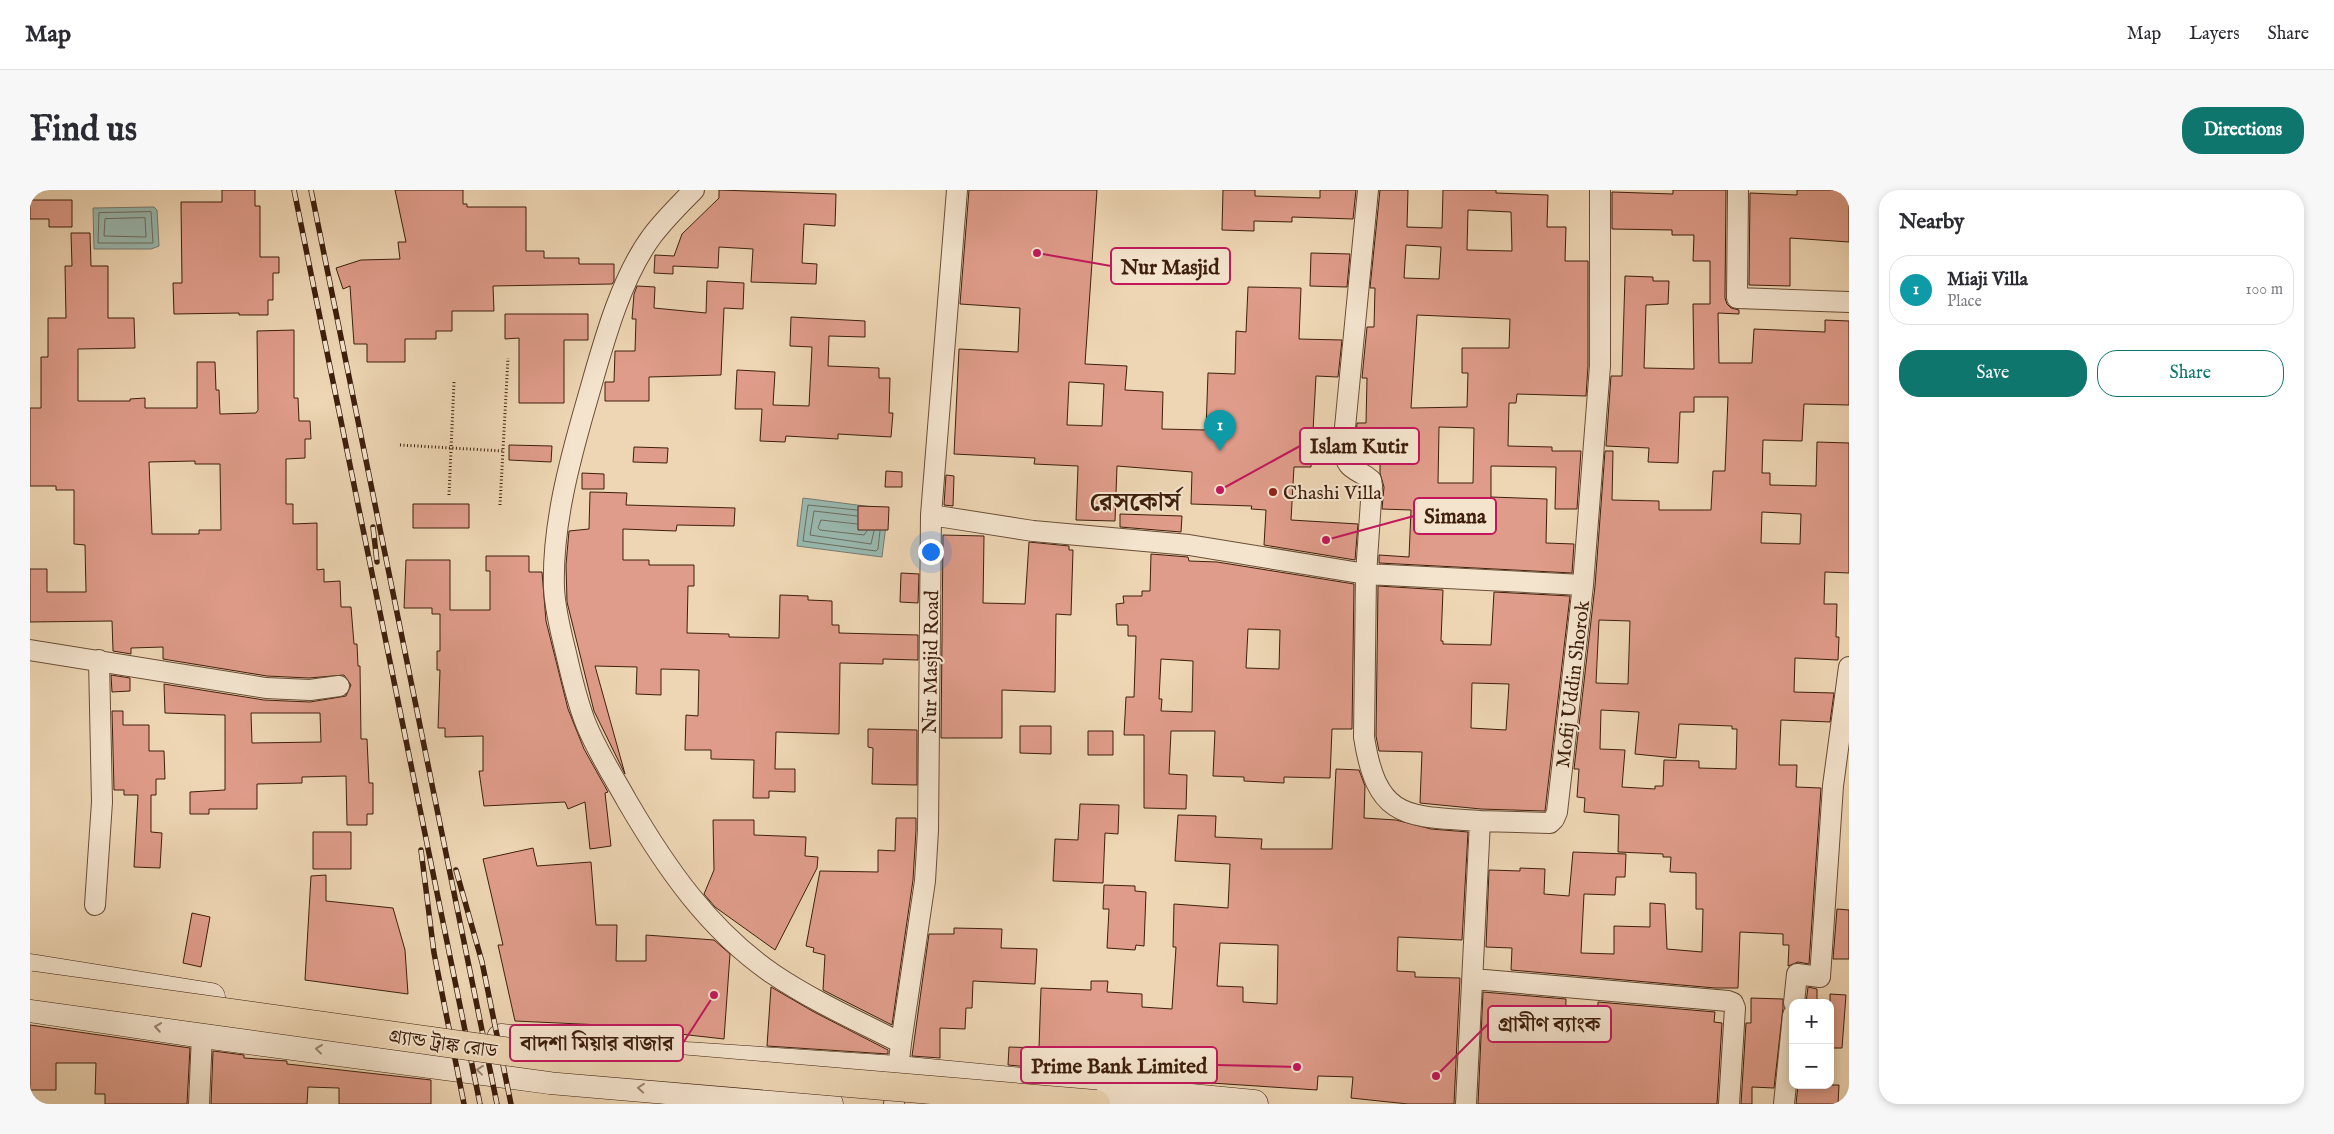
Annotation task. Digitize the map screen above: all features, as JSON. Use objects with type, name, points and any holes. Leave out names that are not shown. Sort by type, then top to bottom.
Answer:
[{"type":"highway","name":"গ্র্যান্ড ট্রাঙ্ক রোড","points":[[30,984],[554,1058],[1096,1104]]},
{"type":"street","points":[[694,190],[651,237],[629,275],[601,352],[580,424],[558,527],[554,558],[554,590],[558,622],[574,690],[586,724],[601,756],[655,850],[700,910],[773,974],[901,1043]]},
{"type":"street","name":"Nur Masjid Road","points":[[894,1104],[925,881],[928,830],[931,515],[957,190]]},
{"type":"street","name":"Mofij Uddin Shorok","points":[[1368,190],[1343,448],[1345,462],[1353,470],[1370,480],[1372,486],[1366,574],[1364,737],[1366,753],[1378,788],[1398,810],[1417,817],[1550,823],[1554,819],[1583,585],[1600,366],[1600,190]]},
{"type":"street","points":[[1738,190],[1737,298],[1849,302]]},
{"type":"street","points":[[931,515],[1033,531],[1189,546],[1366,574],[1583,585]]},
{"type":"street","points":[[30,650],[266,688],[310,690],[339,686]]},
{"type":"street","points":[[95,905],[102,802],[100,660]]},
{"type":"street","points":[[1794,999],[1797,974],[1820,976],[1833,786],[1849,667]]},
{"type":"street","points":[[1466,1104],[1480,821]]},
{"type":"street","points":[[30,968],[450,1034],[686,1056],[898,1070],[1254,1104]]},
{"type":"street","points":[[1473,979],[1728,1001],[1733,1003],[1735,1008],[1729,1104]]},
{"type":"street","points":[[30,1008],[202,1034],[550,1080],[829,1104]]},
{"type":"street","points":[[199,1104],[202,1034]]},
{"type":"street","points":[[1784,1104],[1790,1044]]},
{"type":"path","points":[[500,505],[508,358]]},
{"type":"path","points":[[449,496],[454,382]]},
{"type":"path","points":[[400,445],[504,451]]},
{"type":"water","points":[[154,207],[157,210],[159,246],[151,249],[94,249],[93,208]]},
{"type":"water","points":[[803,498],[888,509],[882,557],[797,546]]},
{"type":"building","points":[[222,190],[255,190],[255,206],[260,206],[260,257],[279,257],[279,273],[273,273],[273,300],[268,300],[268,315],[239,315],[239,313],[174,314],[173,283],[182,283],[181,202],[222,202]]},
{"type":"building","points":[[395,190],[463,190],[463,204],[467,204],[467,207],[526,207],[526,251],[544,251],[544,258],[579,258],[579,264],[614,264],[614,281],[612,284],[493,286],[494,311],[452,311],[452,331],[436,331],[436,339],[405,339],[405,362],[367,362],[367,344],[354,344],[350,286],[343,289],[336,268],[361,260],[400,259],[398,242],[406,242]]},
{"type":"building","points":[[719,190],[836,194],[835,226],[804,224],[802,263],[817,264],[816,284],[751,282],[753,249],[719,247],[718,268],[673,266],[673,274],[654,273],[655,255],[674,256],[682,234],[719,198]]},
{"type":"building","points":[[969,190],[1097,190],[1085,364],[1127,366],[1125,390],[1163,392],[1162,429],[1206,430],[1208,373],[1235,374],[1236,331],[1246,332],[1248,287],[1301,288],[1299,339],[1342,340],[1338,377],[1316,376],[1311,467],[1294,467],[1291,520],[1358,524],[1355,560],[1264,545],[1266,510],[1251,509],[1252,506],[1191,504],[1192,472],[1117,466],[1115,521],[1076,520],[1078,466],[1034,464],[1035,458],[954,454],[959,349],[1018,352],[1020,308],[960,304]],"holes":[[[1069,382],[1104,384],[1102,426],[1067,425]]]},
{"type":"building","points":[[1223,190],[1255,190],[1255,196],[1320,198],[1320,190],[1356,190],[1353,219],[1292,217],[1292,222],[1254,221],[1254,231],[1222,230]]},
{"type":"building","points":[[1380,190],[1408,190],[1407,227],[1442,228],[1443,190],[1496,190],[1496,193],[1548,195],[1547,227],[1566,227],[1565,261],[1588,261],[1588,366],[1586,396],[1517,394],[1516,403],[1509,403],[1508,446],[1552,447],[1552,451],[1581,451],[1577,509],[1555,509],[1556,467],[1491,466],[1491,497],[1547,499],[1546,543],[1574,544],[1572,573],[1379,563],[1379,555],[1409,557],[1411,510],[1382,509],[1384,487],[1380,473],[1380,460],[1360,459],[1355,447],[1357,423],[1366,423],[1367,378],[1362,378],[1367,327],[1374,327],[1375,288],[1370,288]],"holes":[[[1468,210],[1511,212],[1512,251],[1467,250]],[[1406,245],[1441,247],[1439,279],[1404,278]],[[1417,315],[1510,319],[1509,348],[1462,348],[1462,373],[1468,373],[1467,407],[1411,408]],[[1439,427],[1474,428],[1473,483],[1438,483]]]},
{"type":"building","points":[[1673,190],[1726,190],[1725,298],[1731,308],[1739,310],[1739,314],[1718,313],[1719,363],[1752,363],[1754,329],[1825,332],[1825,320],[1849,321],[1849,405],[1804,404],[1802,441],[1763,440],[1762,473],[1770,473],[1770,485],[1816,486],[1817,442],[1849,443],[1849,573],[1825,572],[1824,604],[1837,604],[1836,637],[1839,637],[1838,660],[1795,658],[1794,692],[1834,693],[1830,722],[1781,720],[1779,765],[1797,765],[1796,787],[1821,788],[1809,964],[1798,962],[1788,966],[1789,945],[1783,945],[1783,934],[1740,932],[1738,988],[1715,988],[1511,970],[1512,948],[1486,947],[1489,870],[1520,871],[1520,868],[1545,869],[1544,894],[1569,896],[1573,852],[1626,854],[1625,877],[1616,877],[1615,895],[1584,894],[1581,953],[1614,954],[1614,926],[1650,927],[1650,903],[1665,904],[1667,949],[1702,952],[1703,909],[1696,909],[1696,873],[1670,872],[1671,857],[1663,857],[1663,854],[1618,852],[1619,815],[1584,812],[1585,798],[1577,797],[1579,769],[1574,769],[1595,586],[1605,451],[1613,451],[1612,500],[1659,501],[1659,510],[1711,510],[1713,471],[1725,471],[1728,397],[1694,397],[1694,412],[1680,412],[1678,463],[1648,462],[1649,448],[1606,446],[1611,376],[1622,376],[1625,276],[1653,277],[1653,281],[1669,281],[1668,304],[1646,305],[1644,368],[1694,369],[1693,304],[1710,304],[1710,261],[1693,261],[1694,235],[1672,235],[1672,230],[1612,229],[1612,192],[1673,194]],"holes":[[[1762,512],[1801,514],[1800,544],[1761,543]],[[1599,620],[1630,621],[1628,684],[1596,683]],[[1601,710],[1639,712],[1635,754],[1676,758],[1679,724],[1732,726],[1732,729],[1737,729],[1736,769],[1699,768],[1699,761],[1664,760],[1663,786],[1655,786],[1655,789],[1622,787],[1625,750],[1600,749]]]},
{"type":"building","points":[[1797,190],[1849,190],[1849,242],[1790,238],[1790,286],[1749,285],[1750,193],[1797,195]]},
{"type":"building","points":[[30,200],[72,200],[72,227],[49,227],[49,219],[30,219]]},
{"type":"building","points":[[71,233],[90,233],[91,266],[108,266],[108,318],[134,318],[135,348],[78,349],[78,401],[130,401],[130,399],[145,398],[145,408],[197,408],[197,362],[215,362],[216,390],[219,390],[220,414],[256,413],[258,410],[257,331],[294,330],[294,398],[298,398],[299,421],[310,421],[311,439],[305,439],[305,458],[286,459],[286,504],[293,504],[293,524],[317,523],[317,570],[324,569],[324,582],[340,581],[341,607],[351,607],[354,644],[357,644],[358,666],[360,666],[361,739],[367,739],[369,783],[373,783],[373,814],[367,814],[367,825],[347,825],[346,776],[302,777],[302,783],[257,784],[257,809],[209,809],[209,814],[190,814],[190,792],[225,790],[225,715],[165,713],[164,684],[264,700],[310,702],[346,696],[351,685],[344,675],[309,678],[267,676],[163,659],[163,647],[131,648],[131,654],[113,651],[112,621],[30,622],[30,569],[47,569],[47,592],[86,592],[85,545],[74,544],[74,490],[56,490],[56,486],[30,486],[30,408],[41,408],[41,357],[48,357],[48,318],[66,318],[65,266],[72,266]],"holes":[[[195,461],[195,464],[220,464],[221,530],[199,530],[199,534],[152,534],[149,462]],[[251,713],[320,713],[321,742],[252,743]]]},
{"type":"building","points":[[1311,253],[1350,254],[1347,287],[1310,286]]},
{"type":"building","points":[[707,281],[744,283],[743,309],[724,308],[721,375],[649,377],[649,401],[605,401],[605,382],[614,382],[615,351],[635,351],[636,319],[632,319],[634,294],[637,286],[655,287],[654,308],[706,313]]},
{"type":"building","points":[[505,314],[588,314],[588,340],[564,340],[564,403],[519,403],[519,338],[505,339]]},
{"type":"building","points":[[791,317],[865,321],[865,337],[829,336],[828,366],[879,368],[879,378],[890,378],[889,413],[893,413],[891,437],[838,434],[838,439],[786,436],[785,442],[760,441],[762,409],[735,409],[737,370],[775,372],[773,405],[809,406],[812,347],[790,346]]},
{"type":"building","points":[[509,445],[552,446],[551,462],[509,460]]},
{"type":"building","points":[[634,447],[668,448],[667,463],[633,462]]},
{"type":"building","points":[[886,471],[902,472],[902,487],[885,487]]},
{"type":"building","points":[[582,473],[604,474],[604,489],[582,489]]},
{"type":"building","points":[[946,475],[954,476],[953,506],[944,505]]},
{"type":"building","points":[[590,492],[627,493],[626,505],[735,508],[734,526],[677,525],[676,531],[623,529],[623,560],[649,560],[649,565],[694,565],[694,586],[688,586],[687,633],[729,634],[729,637],[779,638],[780,595],[808,596],[808,600],[832,601],[832,625],[839,625],[839,633],[918,635],[918,660],[883,659],[883,664],[840,663],[839,734],[776,732],[775,769],[795,769],[795,792],[769,791],[769,798],[753,798],[754,760],[711,759],[711,750],[685,750],[686,715],[698,716],[699,670],[661,669],[661,695],[636,694],[637,667],[595,666],[625,774],[594,711],[567,602],[566,565],[569,531],[589,529]]},
{"type":"building","points":[[413,504],[469,504],[469,528],[413,528]]},
{"type":"building","points":[[858,506],[889,507],[888,530],[858,530]]},
{"type":"building","points":[[1120,514],[1182,516],[1181,532],[1120,527]]},
{"type":"building","points":[[943,535],[984,536],[983,603],[1025,604],[1029,542],[1069,546],[1069,550],[1073,550],[1071,615],[1056,614],[1055,692],[1002,690],[1002,738],[941,738]]},
{"type":"building","points":[[1151,554],[1188,557],[1189,561],[1217,562],[1354,584],[1352,729],[1332,729],[1330,778],[1284,777],[1284,783],[1244,781],[1244,777],[1213,776],[1215,731],[1171,731],[1169,774],[1187,775],[1186,809],[1144,808],[1144,735],[1124,735],[1126,697],[1134,697],[1136,636],[1128,636],[1128,625],[1117,625],[1116,604],[1124,603],[1123,596],[1142,596],[1142,591],[1150,591]],"holes":[[[1248,629],[1280,630],[1279,669],[1246,668]],[[1161,659],[1193,661],[1192,712],[1161,711],[1162,699],[1159,699]]]},
{"type":"building","points":[[486,556],[529,556],[529,572],[542,572],[546,621],[568,709],[584,749],[608,792],[605,793],[611,846],[590,849],[585,802],[568,809],[565,802],[484,806],[479,771],[483,771],[483,736],[445,737],[445,728],[438,728],[440,670],[437,670],[437,651],[440,651],[440,614],[432,614],[432,608],[404,608],[406,560],[450,560],[450,610],[490,610],[490,571],[486,571]]},
{"type":"building","points":[[901,573],[919,574],[918,603],[900,602]]},
{"type":"building","points":[[1378,586],[1443,590],[1441,641],[1443,641],[1443,644],[1491,645],[1494,592],[1570,596],[1545,811],[1481,809],[1420,803],[1422,752],[1379,751],[1376,736]],"holes":[[[1472,683],[1509,684],[1506,730],[1471,728]]]},
{"type":"building","points":[[111,675],[130,678],[130,691],[112,692]]},
{"type":"building","points":[[112,711],[123,711],[123,725],[149,725],[149,751],[164,751],[165,779],[156,779],[156,795],[151,795],[151,832],[162,833],[160,868],[134,867],[138,795],[124,795],[124,790],[114,790]]},
{"type":"building","points":[[1020,726],[1051,726],[1051,754],[1020,753]]},
{"type":"building","points":[[868,729],[917,730],[917,785],[872,784],[873,748],[868,747]]},
{"type":"building","points":[[1088,731],[1113,731],[1113,755],[1088,755]]},
{"type":"building","points":[[1336,769],[1359,770],[1365,786],[1364,818],[1396,820],[1431,829],[1468,832],[1462,940],[1398,937],[1397,971],[1415,972],[1415,977],[1460,978],[1454,1104],[1408,1104],[1351,1098],[1353,1077],[1318,1076],[1317,1090],[1181,1081],[1008,1065],[1009,1047],[1039,1048],[1041,988],[1091,990],[1091,981],[1108,981],[1107,992],[1142,994],[1142,1007],[1172,1009],[1176,947],[1173,947],[1174,904],[1228,908],[1230,864],[1175,861],[1178,815],[1216,816],[1215,837],[1262,839],[1261,849],[1332,849]],"holes":[[[1220,943],[1278,945],[1277,1004],[1243,1002],[1243,987],[1217,986]]]},
{"type":"building","points":[[1080,804],[1119,805],[1118,834],[1105,833],[1103,883],[1053,881],[1055,839],[1078,840]]},
{"type":"building","points":[[896,818],[916,818],[916,830],[913,880],[892,1025],[823,990],[825,955],[813,952],[814,948],[806,946],[820,871],[878,872],[878,850],[895,851]]},
{"type":"building","points":[[713,820],[754,820],[754,835],[806,837],[805,856],[818,857],[817,868],[775,950],[715,907],[704,894],[714,870]]},
{"type":"building","points":[[313,832],[351,832],[351,869],[313,869]]},
{"type":"building","points":[[533,848],[537,866],[591,862],[596,925],[617,925],[616,961],[646,961],[646,935],[714,940],[730,954],[724,1039],[662,1032],[662,1035],[642,1034],[602,1029],[602,1025],[515,1021],[498,945],[503,945],[483,859]]},
{"type":"building","points":[[326,875],[326,901],[393,908],[405,950],[408,994],[305,980],[311,876]]},
{"type":"building","points":[[1104,885],[1135,886],[1135,891],[1146,892],[1144,946],[1136,945],[1135,950],[1107,948],[1109,909],[1103,909]]},
{"type":"building","points":[[1837,909],[1849,910],[1849,959],[1833,959]]},
{"type":"building","points":[[192,913],[210,917],[201,967],[183,963]]},
{"type":"building","points":[[954,928],[1002,929],[1001,948],[1037,949],[1035,984],[973,981],[972,1008],[966,1008],[965,1029],[940,1028],[940,1058],[912,1056],[929,934],[954,934]]},
{"type":"building","points":[[771,987],[814,1012],[888,1050],[888,1054],[767,1046]]},
{"type":"building","points":[[1808,987],[1817,989],[1817,999],[1806,999]]},
{"type":"building","points":[[1483,992],[1566,999],[1565,1037],[1597,1038],[1598,1002],[1715,1012],[1714,1022],[1722,1023],[1717,1104],[1478,1104]]},
{"type":"building","points":[[1830,994],[1846,995],[1842,1048],[1834,1048],[1834,999],[1830,999]]},
{"type":"building","points":[[1751,998],[1783,999],[1783,1008],[1774,1088],[1752,1087],[1752,1104],[1741,1104],[1746,1023],[1751,1023]]},
{"type":"building","points":[[30,1025],[190,1048],[187,1104],[105,1104],[105,1094],[95,1094],[96,1063],[56,1063],[56,1090],[30,1090]]},
{"type":"building","points":[[213,1051],[244,1055],[244,1058],[287,1061],[287,1064],[431,1080],[431,1104],[339,1104],[339,1088],[308,1087],[307,1104],[211,1104]]},
{"type":"building","points":[[1834,1085],[1839,1085],[1838,1104],[1796,1104],[1798,1089],[1834,1089]]},
{"type":"railway","points":[[294,190],[480,1104]]},
{"type":"railway","points":[[311,190],[497,1104]]},
{"type":"railway","points":[[373,527],[377,562]]},
{"type":"railway","points":[[421,850],[434,953],[464,1104]]},
{"type":"railway","points":[[456,870],[482,962],[511,1104]]},
{"type":"place","name":"Nur Masjid","points":[[1037,253]]},
{"type":"place","name":"Miaji Villa","points":[[1220,451]]},
{"type":"place","name":"Islam Kutir","points":[[1220,490]]},
{"type":"place","name":"Chashi Villa","points":[[1273,492]]},
{"type":"place","name":"Simana","points":[[1326,540]]},
{"type":"place","name":"বাদশা মিয়ার বাজার","points":[[714,995]]},
{"type":"place","name":"Prime Bank Limited","points":[[1297,1067]]},
{"type":"place","name":"গ্রামীণ ব্যাংক","points":[[1436,1076]]},
{"type":"district","name":"রেসকোর্স","points":[[1135,501]]}]
